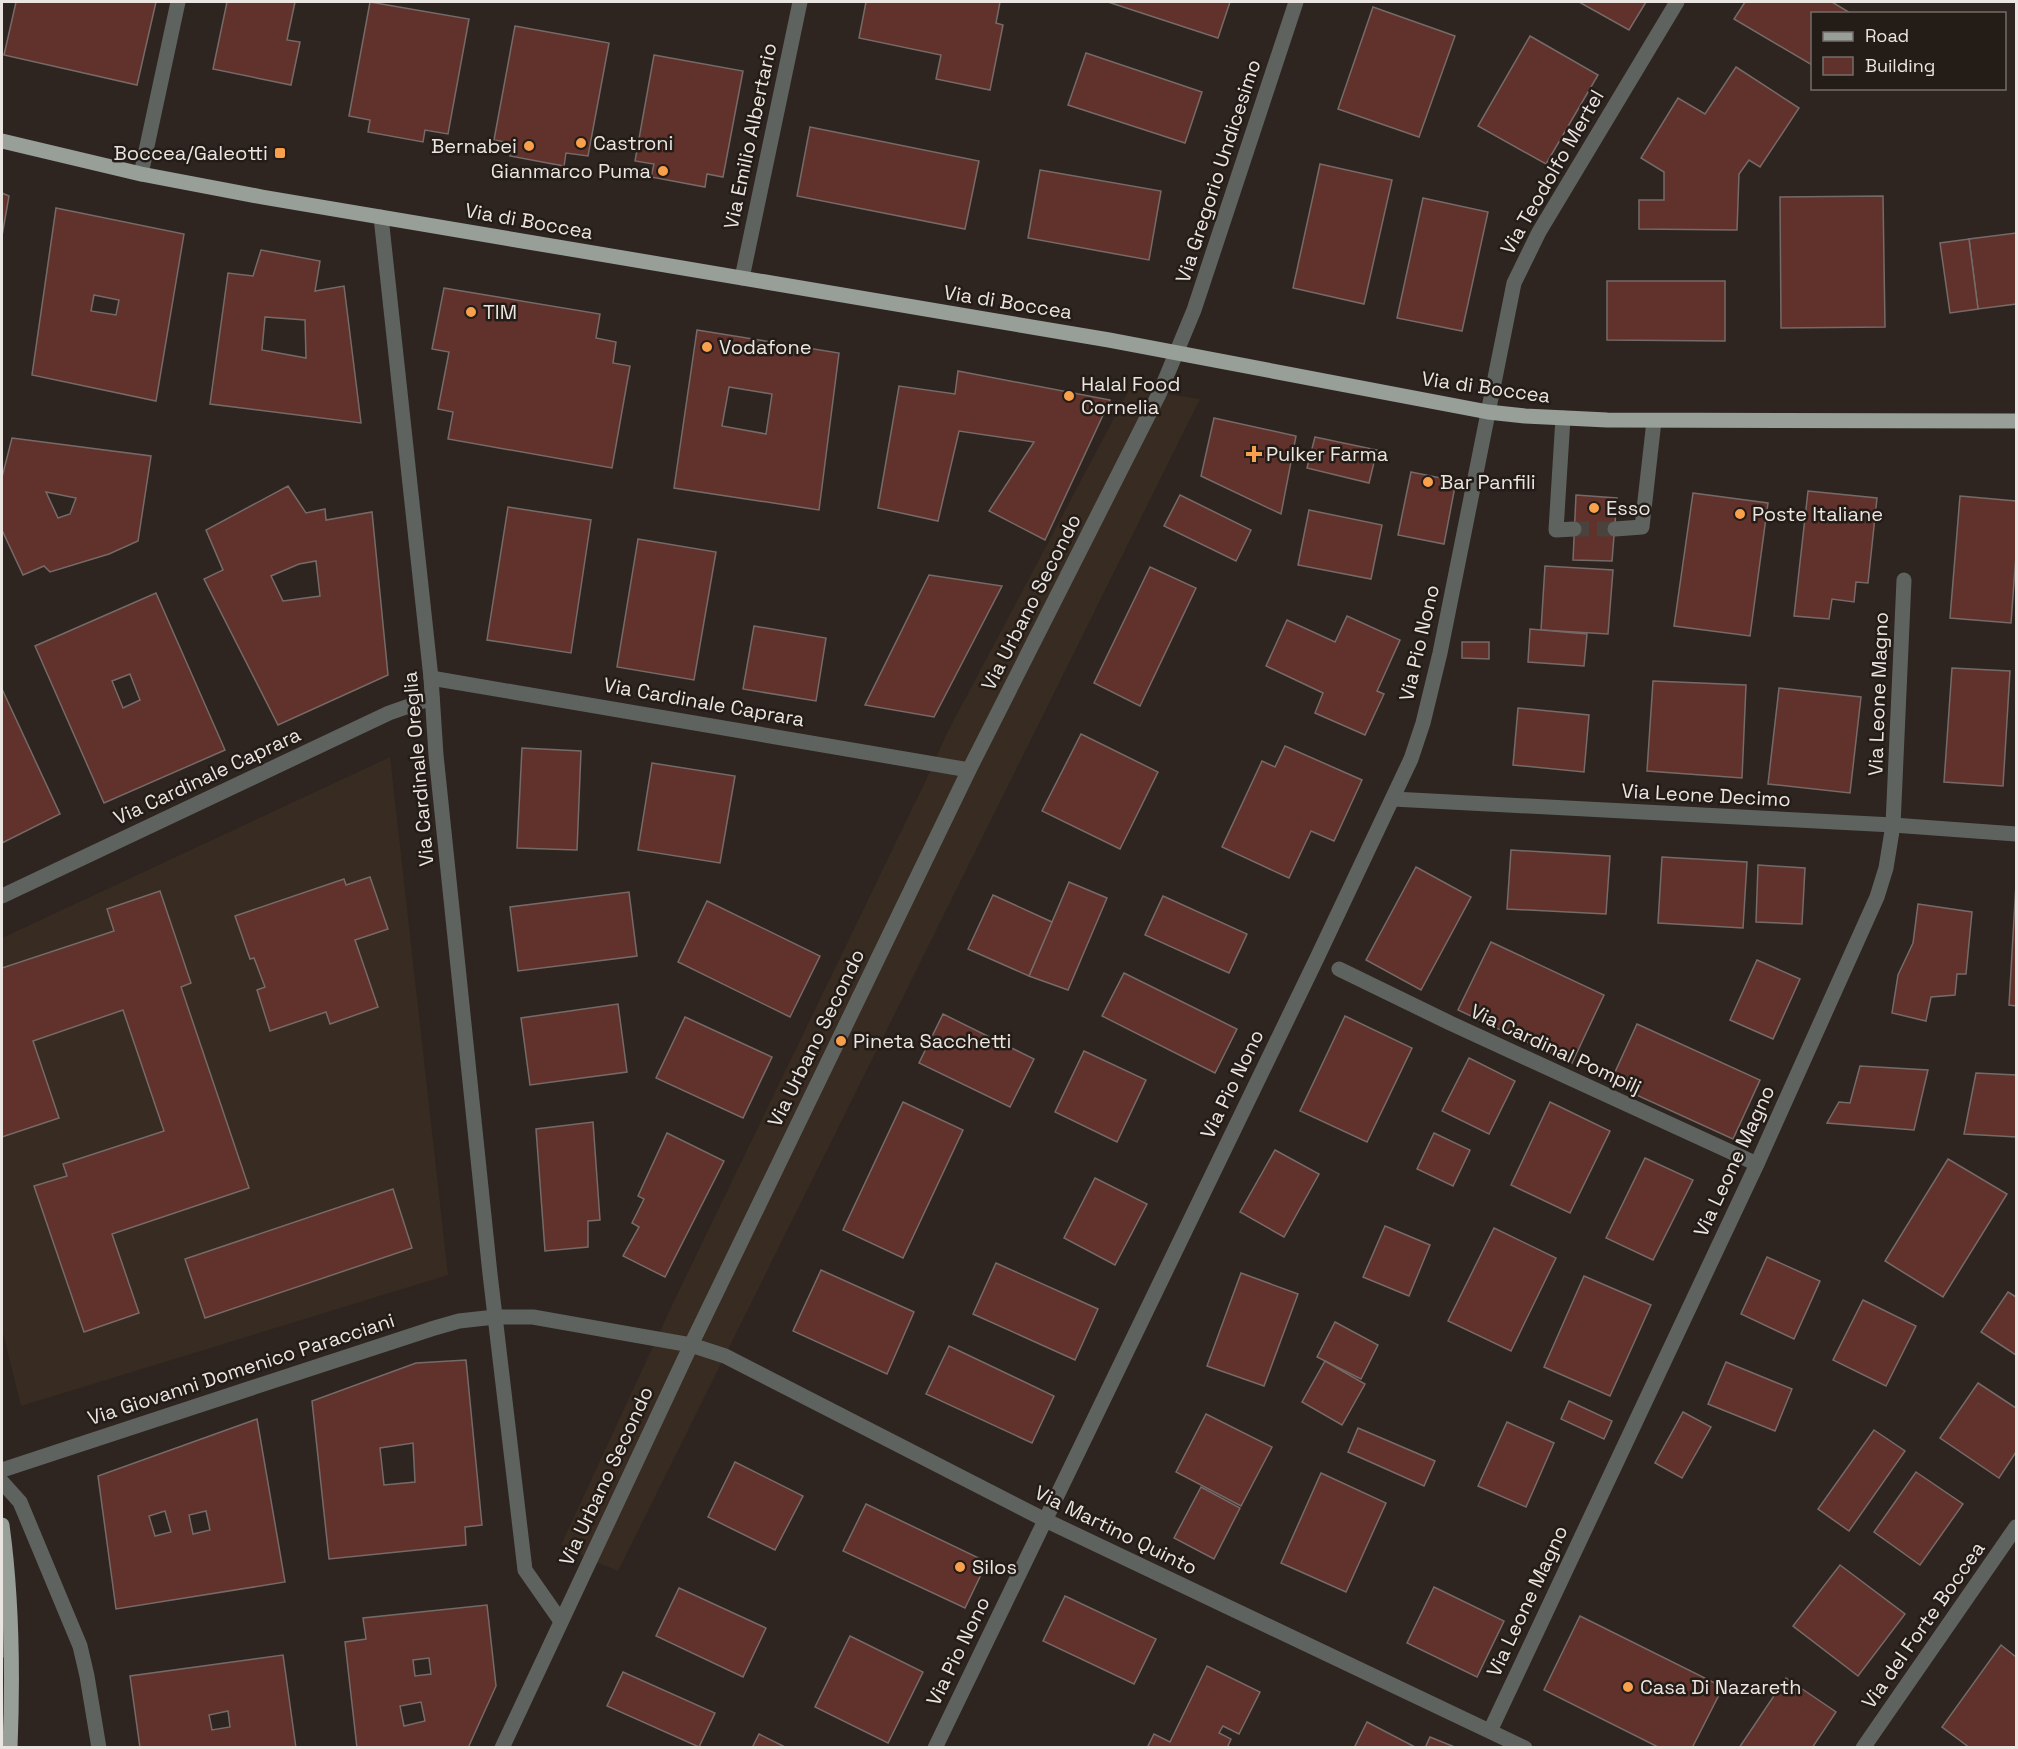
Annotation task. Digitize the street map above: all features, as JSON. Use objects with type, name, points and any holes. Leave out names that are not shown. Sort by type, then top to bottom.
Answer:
[{"type":"main road","name":"Via di Boccea","points":[[2,141],[141,174],[381,218],[1178,352],[1488,412],[1563,418],[1654,421],[2016,421]]},
{"type":"main road","points":[[2,1525],[7,1566],[6,1645],[10,1748]]},
{"type":"street","points":[[141,174],[178,2]]},
{"type":"street","name":"Via Emilio Albertario","points":[[742,278],[800,2]]},
{"type":"street","name":"Via Gregorio Undicesimo","points":[[1178,352],[1296,2]]},
{"type":"street","name":"Via Teodolfo Mertel","points":[[1488,412],[1514,283],[1524,260],[1554,205],[1677,2]]},
{"type":"street","name":"Via Cardinale Oreglia","points":[[381,218],[431,678],[447,867],[495,1317],[525,1570],[560,1620]]},
{"type":"street","name":"Via Urbano Secondo","points":[[502,1748],[560,1620],[691,1345],[969,770],[1155,403],[1178,352]]},
{"type":"street","name":"Via Pio Nono","points":[[935,1748],[1393,799],[1417,741],[1440,653],[1488,412]]},
{"type":"street","points":[[1563,418],[1556,530],[1574,529]]},
{"type":"street","points":[[1615,529],[1642,527],[1654,421]]},
{"type":"street","name":"Via Leone Magno","points":[[1490,1731],[1757,1164],[1877,897],[1888,859],[1893,825],[1904,580]]},
{"type":"street","name":"Via Cardinale Caprara","points":[[431,678],[969,770]]},
{"type":"street","name":"Via Cardinale Caprara","points":[[2,896],[389,713],[432,698]]},
{"type":"street","name":"Via Leone Decimo","points":[[1393,799],[1893,825],[2016,834]]},
{"type":"street","name":"Via Cardinal Pompilj","points":[[1339,969],[1450,1023],[1757,1164]]},
{"type":"street","name":"Via Giovanni Domenico Paracciani","points":[[2,1470],[459,1321],[495,1317],[533,1317],[691,1345]]},
{"type":"street","name":"Via Martino Quinto","points":[[691,1345],[725,1356],[1045,1520],[1525,1748]]},
{"type":"street","points":[[2,1482],[20,1502],[80,1646],[99,1748]]},
{"type":"street","name":"Via del Forte Boccea","points":[[1863,1748],[2016,1527]]},
{"type":"street","points":[[2,1623],[6,1645]]},
{"type":"shaded area","name":"Pineta Sacchetti","points":[[1130,388],[1200,399],[618,1571],[589,1559],[561,1545],[674,1301],[947,733]]},
{"type":"shaded area","points":[[390,757],[448,1275],[21,1406],[2,1329],[2,938]]},
{"type":"building","points":[[16,2],[156,2],[137,85],[4,55]]},
{"type":"building","points":[[227,2],[295,2],[287,40],[300,42],[291,85],[213,69]]},
{"type":"building","points":[[370,2],[469,19],[448,134],[425,130],[423,142],[368,132],[370,120],[349,116]]},
{"type":"building","points":[[866,2],[1000,2],[996,23],[1003,25],[990,90],[936,79],[941,55],[859,38]]},
{"type":"building","points":[[1108,2],[1230,2],[1218,38]]},
{"type":"building","points":[[1579,2],[1646,2],[1629,30]]},
{"type":"building","points":[[1745,2],[1832,2],[1849,12],[1811,12],[1811,64],[1734,19]]},
{"type":"building","points":[[1373,7],[1455,36],[1419,137],[1338,109]]},
{"type":"building","points":[[515,26],[609,43],[588,156],[566,153],[564,166],[510,156],[512,143],[494,140]]},
{"type":"building","points":[[1530,36],[1598,75],[1546,164],[1478,126]]},
{"type":"building","points":[[1086,53],[1202,92],[1185,143],[1068,105]]},
{"type":"building","points":[[654,55],[743,71],[723,177],[707,174],[705,187],[651,177],[654,164],[635,161]]},
{"type":"building","points":[[1736,67],[1799,108],[1760,167],[1749,160],[1739,174],[1737,230],[1639,229],[1639,200],[1664,200],[1664,172],[1641,158],[1678,98],[1705,114]]},
{"type":"building","points":[[810,127],[979,161],[965,229],[797,196]]},
{"type":"building","points":[[1320,164],[1392,180],[1364,304],[1293,288]]},
{"type":"building","points":[[1040,170],[1161,191],[1149,260],[1028,238]]},
{"type":"building","points":[[2,193],[9,196],[2,236]]},
{"type":"building","points":[[1883,196],[1885,327],[1781,328],[1780,197]]},
{"type":"building","points":[[1423,198],[1488,212],[1462,331],[1397,318]]},
{"type":"building","points":[[56,208],[184,234],[156,401],[32,375]],"holes":[[[94,295],[119,300],[116,315],[91,311]]]},
{"type":"building","points":[[2016,233],[2016,304],[1978,309],[1969,239]]},
{"type":"building","points":[[1969,239],[1978,309],[1950,313],[1940,243]]},
{"type":"building","points":[[261,250],[320,261],[315,291],[344,286],[361,423],[210,404],[228,273],[253,276]],"holes":[[[265,317],[305,320],[306,358],[262,350]]]},
{"type":"building","points":[[1607,281],[1725,281],[1725,341],[1607,340]]},
{"type":"building","points":[[444,288],[600,314],[596,338],[616,342],[613,363],[630,366],[612,468],[448,439],[453,412],[438,409],[449,352],[432,349]]},
{"type":"building","points":[[697,330],[839,353],[819,510],[674,488]],"holes":[[[729,387],[772,394],[766,434],[722,426]]]},
{"type":"building","points":[[958,371],[1110,400],[1045,540],[989,511],[1034,442],[959,431],[938,521],[878,508],[899,386],[955,394]]},
{"type":"building","points":[[1214,418],[1296,436],[1281,514],[1201,476]]},
{"type":"building","points":[[1315,437],[1377,450],[1369,483],[1307,468]]},
{"type":"building","points":[[12,438],[151,456],[138,541],[109,554],[50,572],[44,566],[23,575],[2,530],[2,477]],"holes":[[[46,492],[76,498],[70,514],[58,518]]]},
{"type":"building","points":[[1411,472],[1456,481],[1444,544],[1398,535]]},
{"type":"building","points":[[288,486],[306,513],[325,509],[326,520],[372,512],[388,675],[278,725],[204,579],[223,570],[206,530]],"holes":[[[316,561],[320,596],[283,601],[271,576],[299,564]]]},
{"type":"building","points":[[1808,491],[1877,498],[1868,583],[1856,582],[1854,602],[1832,599],[1829,619],[1794,616]]},
{"type":"building","points":[[1693,493],[1768,503],[1750,636],[1674,626]]},
{"type":"building","points":[[1180,495],[1251,530],[1236,561],[1164,526]]},
{"type":"building","points":[[1576,495],[1617,498],[1612,561],[1573,560]]},
{"type":"building","points":[[1960,496],[2016,501],[2016,555],[2011,623],[1950,618]]},
{"type":"building","points":[[508,507],[591,520],[571,653],[487,640]]},
{"type":"building","points":[[1309,510],[1382,525],[1371,579],[1298,565]]},
{"type":"building","points":[[638,539],[716,552],[694,680],[617,667]]},
{"type":"building","points":[[1545,566],[1613,570],[1608,634],[1541,630]]},
{"type":"building","points":[[1150,567],[1196,588],[1140,706],[1094,683]]},
{"type":"building","points":[[929,575],[1002,586],[934,717],[865,705]]},
{"type":"building","points":[[156,593],[225,750],[104,803],[35,646]],"holes":[[[130,674],[140,700],[123,708],[112,681]]]},
{"type":"building","points":[[1347,616],[1400,640],[1377,691],[1384,694],[1365,735],[1315,713],[1323,693],[1266,666],[1287,620],[1335,642]]},
{"type":"building","points":[[754,626],[826,638],[816,701],[743,689]]},
{"type":"building","points":[[1530,629],[1587,634],[1584,666],[1528,662]]},
{"type":"building","points":[[1462,642],[1489,642],[1489,659],[1462,658]]},
{"type":"building","points":[[1952,668],[2010,671],[2003,786],[1944,782]]},
{"type":"building","points":[[1653,681],[1746,685],[1742,778],[1647,771]]},
{"type":"building","points":[[1779,688],[1861,697],[1850,793],[1768,784]]},
{"type":"building","points":[[2,689],[60,814],[2,843]]},
{"type":"building","points":[[1518,708],[1589,715],[1584,772],[1513,765]]},
{"type":"building","points":[[1081,734],[1158,772],[1120,849],[1042,811]]},
{"type":"building","points":[[1285,746],[1362,780],[1334,841],[1311,831],[1289,878],[1222,847],[1262,761],[1275,767]]},
{"type":"building","points":[[522,748],[581,751],[577,850],[517,848]]},
{"type":"building","points":[[652,763],[735,776],[720,863],[638,850]]},
{"type":"building","points":[[1511,850],[1610,856],[1606,914],[1507,909]]},
{"type":"building","points":[[1662,857],[1747,862],[1743,928],[1658,923]]},
{"type":"building","points":[[1758,865],[1805,868],[1802,924],[1756,922]]},
{"type":"building","points":[[1416,867],[1471,897],[1421,990],[1366,960]]},
{"type":"building","points":[[370,877],[388,929],[355,940],[378,1007],[330,1024],[326,1012],[270,1031],[257,990],[265,987],[254,958],[250,959],[235,916],[344,879],[346,885]]},
{"type":"building","points":[[1069,882],[1107,898],[1068,990],[1029,976]]},
{"type":"building","points":[[2016,884],[2016,1006],[2009,1005]]},
{"type":"building","points":[[160,891],[191,983],[181,987],[249,1188],[112,1234],[139,1313],[84,1332],[34,1186],[67,1176],[63,1164],[164,1131],[123,1010],[33,1041],[59,1118],[2,1137],[2,968],[114,931],[107,909]]},
{"type":"building","points":[[629,892],[637,956],[518,971],[510,907]]},
{"type":"building","points":[[993,895],[1052,922],[1029,976],[968,949]]},
{"type":"building","points":[[1163,896],[1247,934],[1229,973],[1145,935]]},
{"type":"building","points":[[707,901],[820,956],[790,1017],[678,962]]},
{"type":"building","points":[[1918,904],[1972,912],[1966,974],[1957,974],[1955,995],[1931,997],[1926,1021],[1892,1013],[1898,975],[1913,943]]},
{"type":"building","points":[[1491,942],[1604,995],[1572,1063],[1458,1010]]},
{"type":"building","points":[[1757,960],[1800,979],[1773,1039],[1730,1020]]},
{"type":"building","points":[[1124,973],[1237,1029],[1215,1073],[1102,1016]]},
{"type":"building","points":[[618,1004],[627,1072],[530,1085],[521,1018]]},
{"type":"building","points":[[943,1014],[1034,1059],[1010,1107],[919,1063]]},
{"type":"building","points":[[1345,1016],[1412,1048],[1367,1142],[1300,1111]]},
{"type":"building","points":[[685,1017],[772,1057],[743,1118],[656,1078]]},
{"type":"building","points":[[1637,1024],[1760,1080],[1733,1139],[1610,1083]]},
{"type":"building","points":[[1084,1051],[1146,1080],[1117,1142],[1055,1112]]},
{"type":"building","points":[[1469,1058],[1515,1081],[1489,1134],[1442,1111]]},
{"type":"building","points":[[1860,1066],[1928,1070],[1914,1130],[1827,1123],[1839,1102],[1850,1103]]},
{"type":"building","points":[[1976,1073],[2016,1075],[2016,1137],[1964,1134]]},
{"type":"building","points":[[903,1102],[963,1130],[903,1258],[843,1230]]},
{"type":"building","points":[[1550,1102],[1610,1131],[1570,1213],[1511,1185]]},
{"type":"building","points":[[593,1122],[600,1220],[588,1221],[588,1247],[545,1251],[536,1129]]},
{"type":"building","points":[[667,1133],[724,1161],[665,1277],[623,1256],[639,1227],[632,1223],[644,1199],[638,1196]]},
{"type":"building","points":[[1434,1133],[1470,1150],[1453,1186],[1417,1169]]},
{"type":"building","points":[[1275,1150],[1319,1174],[1284,1237],[1240,1212]]},
{"type":"building","points":[[1645,1158],[1693,1180],[1653,1260],[1606,1238]]},
{"type":"building","points":[[1948,1159],[2007,1194],[1943,1297],[1885,1261]]},
{"type":"building","points":[[1095,1178],[1147,1204],[1115,1265],[1064,1238]]},
{"type":"building","points":[[393,1189],[412,1248],[205,1318],[185,1259]]},
{"type":"building","points":[[1385,1226],[1430,1245],[1409,1296],[1363,1277]]},
{"type":"building","points":[[1494,1228],[1556,1258],[1511,1351],[1448,1321]]},
{"type":"building","points":[[1767,1257],[1820,1281],[1794,1339],[1741,1314]]},
{"type":"building","points":[[996,1263],[1098,1309],[1075,1360],[973,1314]]},
{"type":"building","points":[[821,1270],[914,1312],[887,1374],[793,1331]]},
{"type":"building","points":[[1241,1273],[1298,1294],[1264,1386],[1207,1366]]},
{"type":"building","points":[[1584,1276],[1651,1305],[1610,1396],[1544,1367]]},
{"type":"building","points":[[2008,1292],[2016,1297],[2016,1355],[1981,1332]]},
{"type":"building","points":[[1863,1300],[1916,1326],[1886,1386],[1833,1360]]},
{"type":"building","points":[[1335,1322],[1378,1345],[1361,1379],[1317,1357]]},
{"type":"building","points":[[949,1346],[1054,1396],[1032,1443],[926,1394]]},
{"type":"building","points":[[466,1360],[482,1525],[465,1527],[466,1545],[329,1559],[312,1401],[416,1363]],"holes":[[[413,1443],[415,1482],[384,1485],[380,1448]]]},
{"type":"building","points":[[1325,1361],[1365,1384],[1342,1425],[1302,1402]]},
{"type":"building","points":[[1726,1362],[1792,1389],[1775,1431],[1708,1404]]},
{"type":"building","points":[[1978,1383],[2016,1408],[2016,1452],[1999,1478],[1940,1438]]},
{"type":"building","points":[[1569,1401],[1612,1421],[1604,1439],[1561,1419]]},
{"type":"building","points":[[1683,1412],[1711,1427],[1682,1478],[1655,1463]]},
{"type":"building","points":[[1206,1414],[1272,1447],[1241,1506],[1176,1472]]},
{"type":"building","points":[[257,1419],[285,1582],[116,1609],[98,1476]],"holes":[[[165,1511],[171,1532],[155,1536],[149,1516]],[[206,1511],[210,1530],[193,1534],[189,1515]]]},
{"type":"building","points":[[1507,1422],[1554,1443],[1526,1507],[1478,1486]]},
{"type":"building","points":[[1358,1428],[1435,1461],[1424,1486],[1348,1452]]},
{"type":"building","points":[[1874,1430],[1905,1451],[1849,1531],[1818,1509]]},
{"type":"building","points":[[735,1462],[803,1496],[775,1550],[708,1517]]},
{"type":"building","points":[[1916,1472],[1963,1504],[1920,1565],[1874,1532]]},
{"type":"building","points":[[1321,1473],[1386,1503],[1346,1592],[1281,1563]]},
{"type":"building","points":[[1201,1487],[1240,1508],[1214,1559],[1174,1538]]},
{"type":"building","points":[[866,1504],[987,1562],[965,1608],[843,1551]]},
{"type":"building","points":[[1840,1565],[1905,1614],[1858,1676],[1793,1626]]},
{"type":"building","points":[[1434,1587],[1504,1621],[1477,1677],[1407,1643]]},
{"type":"building","points":[[679,1588],[766,1628],[743,1677],[656,1636]]},
{"type":"building","points":[[1065,1596],[1156,1639],[1134,1684],[1043,1641]]},
{"type":"building","points":[[487,1605],[496,1686],[468,1748],[357,1748],[345,1642],[366,1639],[363,1618]],"holes":[[[429,1658],[431,1674],[415,1676],[413,1660]],[[421,1702],[425,1721],[404,1726],[400,1706]]]},
{"type":"building","points":[[1580,1616],[1723,1687],[1692,1748],[1660,1748],[1544,1690]]},
{"type":"building","points":[[850,1636],[923,1672],[888,1743],[815,1707]]},
{"type":"building","points":[[2001,1645],[2016,1657],[2016,1748],[1970,1748],[1942,1727]]},
{"type":"building","points":[[283,1655],[296,1748],[140,1748],[130,1676]],"holes":[[[228,1711],[230,1727],[212,1730],[209,1715]]]},
{"type":"building","points":[[1207,1666],[1260,1692],[1239,1734],[1223,1726],[1219,1733],[1231,1739],[1227,1748],[1147,1748],[1154,1734],[1170,1742]]},
{"type":"building","points":[[623,1672],[715,1713],[699,1747],[607,1706]]},
{"type":"building","points":[[1786,1678],[1836,1712],[1812,1748],[1739,1748]]},
{"type":"building","points":[[1367,1722],[1415,1747],[1415,1748],[1354,1748]]},
{"type":"building","points":[[759,1734],[787,1748],[752,1748]]},
{"type":"building","points":[[1430,1737],[1457,1748],[1425,1748]]},
{"type":"tunnel","points":[[1574,529],[1615,529]]},
{"type":"place","name":"Castroni","points":[[581,143]]},
{"type":"place","name":"Bernabei","points":[[529,146]]},
{"type":"place","name":"Boccea/Galeotti","points":[[280,153]]},
{"type":"place","name":"Gianmarco Puma","points":[[663,171]]},
{"type":"place","name":"TIM","points":[[471,312]]},
{"type":"place","name":"Vodafone","points":[[707,347]]},
{"type":"place","name":"Halal Food Cornelia","points":[[1069,396]]},
{"type":"place","name":"Pulker Farma","points":[[1254,454]]},
{"type":"place","name":"Bar Panfili","points":[[1428,482]]},
{"type":"place","name":"Esso","points":[[1594,508]]},
{"type":"place","name":"Poste Italiane","points":[[1740,514]]},
{"type":"place","name":"Pineta Sacchetti","points":[[841,1041]]},
{"type":"place","name":"Silos","points":[[960,1567]]},
{"type":"place","name":"Casa Di Nazareth","points":[[1628,1687]]}]
